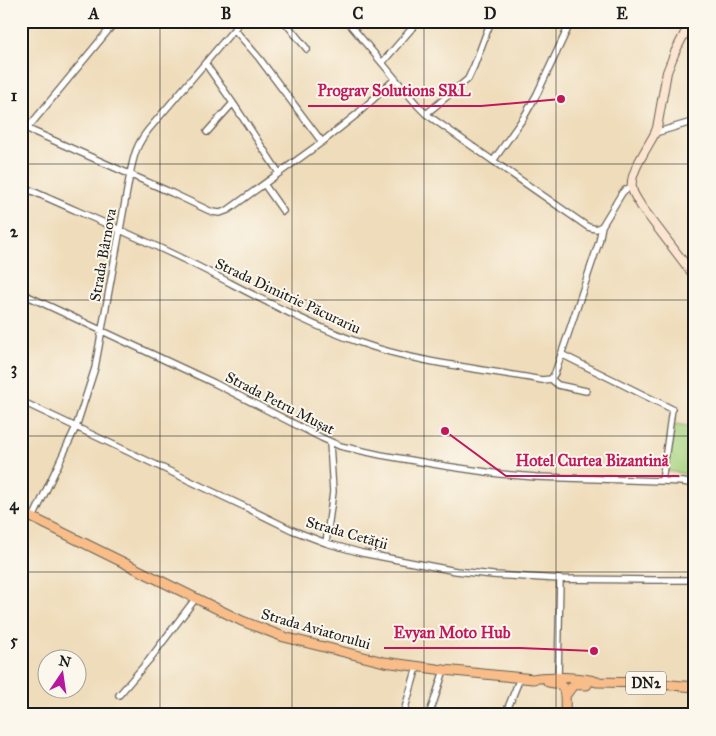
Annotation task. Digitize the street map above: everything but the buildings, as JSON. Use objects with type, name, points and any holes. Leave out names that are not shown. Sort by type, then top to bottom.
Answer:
[{"type":"main road","points":[[691,22],[667,72],[655,133],[635,171],[631,187],[641,206],[695,277]]},
{"type":"main road","name":"Strada Aviatorului","points":[[21,512],[242,621],[284,637],[384,662],[417,667],[520,678],[590,679],[597,682]]},
{"type":"main road","points":[[533,679],[539,682],[558,684],[563,689],[565,715]]},
{"type":"main road","name":"DN2","points":[[565,696],[572,686],[576,684],[592,685],[597,682],[648,683],[695,687]]},
{"type":"street","points":[[21,36],[27,21]]},
{"type":"street","points":[[28,129],[116,21]]},
{"type":"street","name":"Strada Bârnova","points":[[33,518],[76,427],[95,368],[130,174],[140,140],[241,21]]},
{"type":"street","points":[[284,21],[308,49]]},
{"type":"street","points":[[347,21],[426,114],[588,227],[596,229],[602,226]]},
{"type":"street","points":[[382,62],[417,21]]},
{"type":"street","points":[[426,114],[468,79],[491,21]]},
{"type":"street","points":[[493,161],[538,94],[568,28],[569,21]]},
{"type":"street","points":[[234,29],[259,58],[322,142]]},
{"type":"street","points":[[205,64],[279,173]]},
{"type":"street","points":[[21,126],[220,213],[228,210],[322,142],[356,115],[395,78]]},
{"type":"street","points":[[207,132],[233,103]]},
{"type":"street","points":[[655,133],[695,121]]},
{"type":"street","points":[[264,184],[283,211]]},
{"type":"street","name":"Strada Dimitrie Păcurariu","points":[[21,186],[153,245],[282,309],[362,344],[450,364],[542,380],[551,379],[558,385],[586,391]]},
{"type":"street","points":[[551,379],[555,373],[599,242],[602,226],[622,193],[631,187]]},
{"type":"street","name":"Strada Petru Mușat","points":[[21,293],[214,383],[330,443],[340,446],[381,455],[500,474],[536,477],[662,480],[695,484]]},
{"type":"street","points":[[561,354],[672,409],[662,480]]},
{"type":"street","name":"Strada Cetății","points":[[21,401],[292,530],[326,543],[362,553],[456,571],[493,575],[560,579],[695,580]]},
{"type":"street","points":[[326,543],[333,492],[330,443]]},
{"type":"street","points":[[558,678],[560,579]]},
{"type":"street","points":[[119,696],[196,598]]},
{"type":"street","points":[[403,715],[417,667]]},
{"type":"street","points":[[429,715],[444,670]]},
{"type":"street","points":[[505,715],[520,678]]},
{"type":"green space","points":[[676,425],[695,430],[691,468],[686,474],[667,471],[673,428]]},
{"type":"place","name":"Prograv Solutions SRL","points":[[561,99]]},
{"type":"place","name":"Hotel Curtea Bizantină","points":[[445,431]]},
{"type":"place","name":"Evyan Moto Hub","points":[[594,651]]}]
